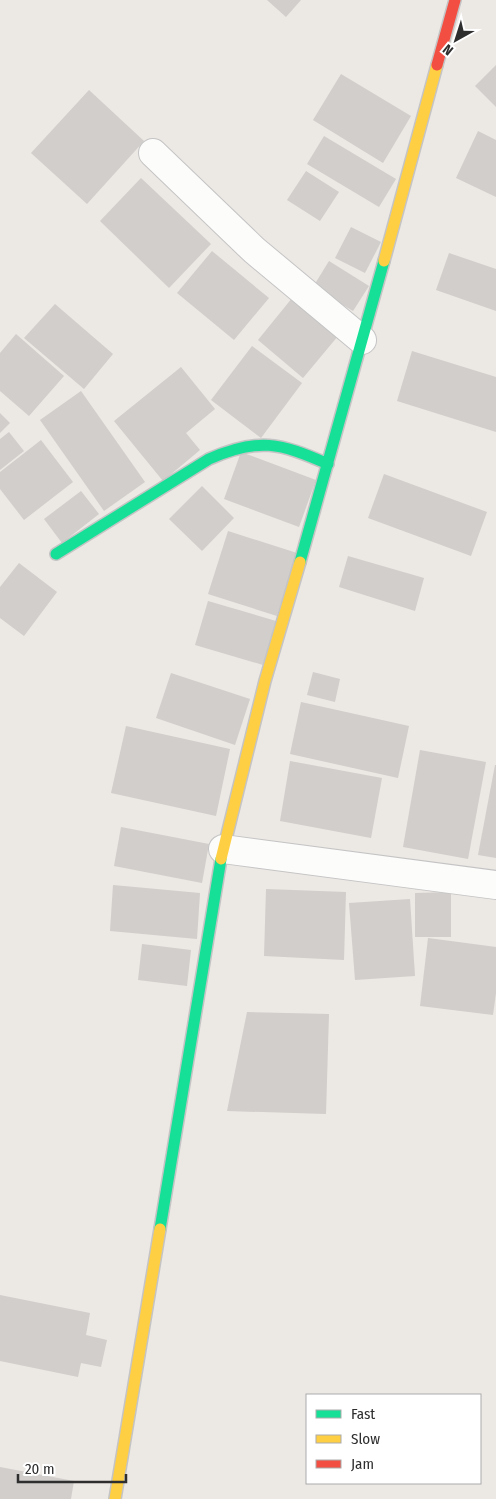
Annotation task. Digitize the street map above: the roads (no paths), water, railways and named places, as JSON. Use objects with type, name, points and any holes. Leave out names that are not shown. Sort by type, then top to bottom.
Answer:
[{"type":"street","points":[[115,1499],[223,849],[265,680],[328,464],[455,0]]},
{"type":"street","points":[[153,153],[254,250],[362,340]]},
{"type":"street","points":[[56,554],[223,452],[266,444],[286,446],[328,464]]},
{"type":"street","points":[[223,849],[496,885]]}]
